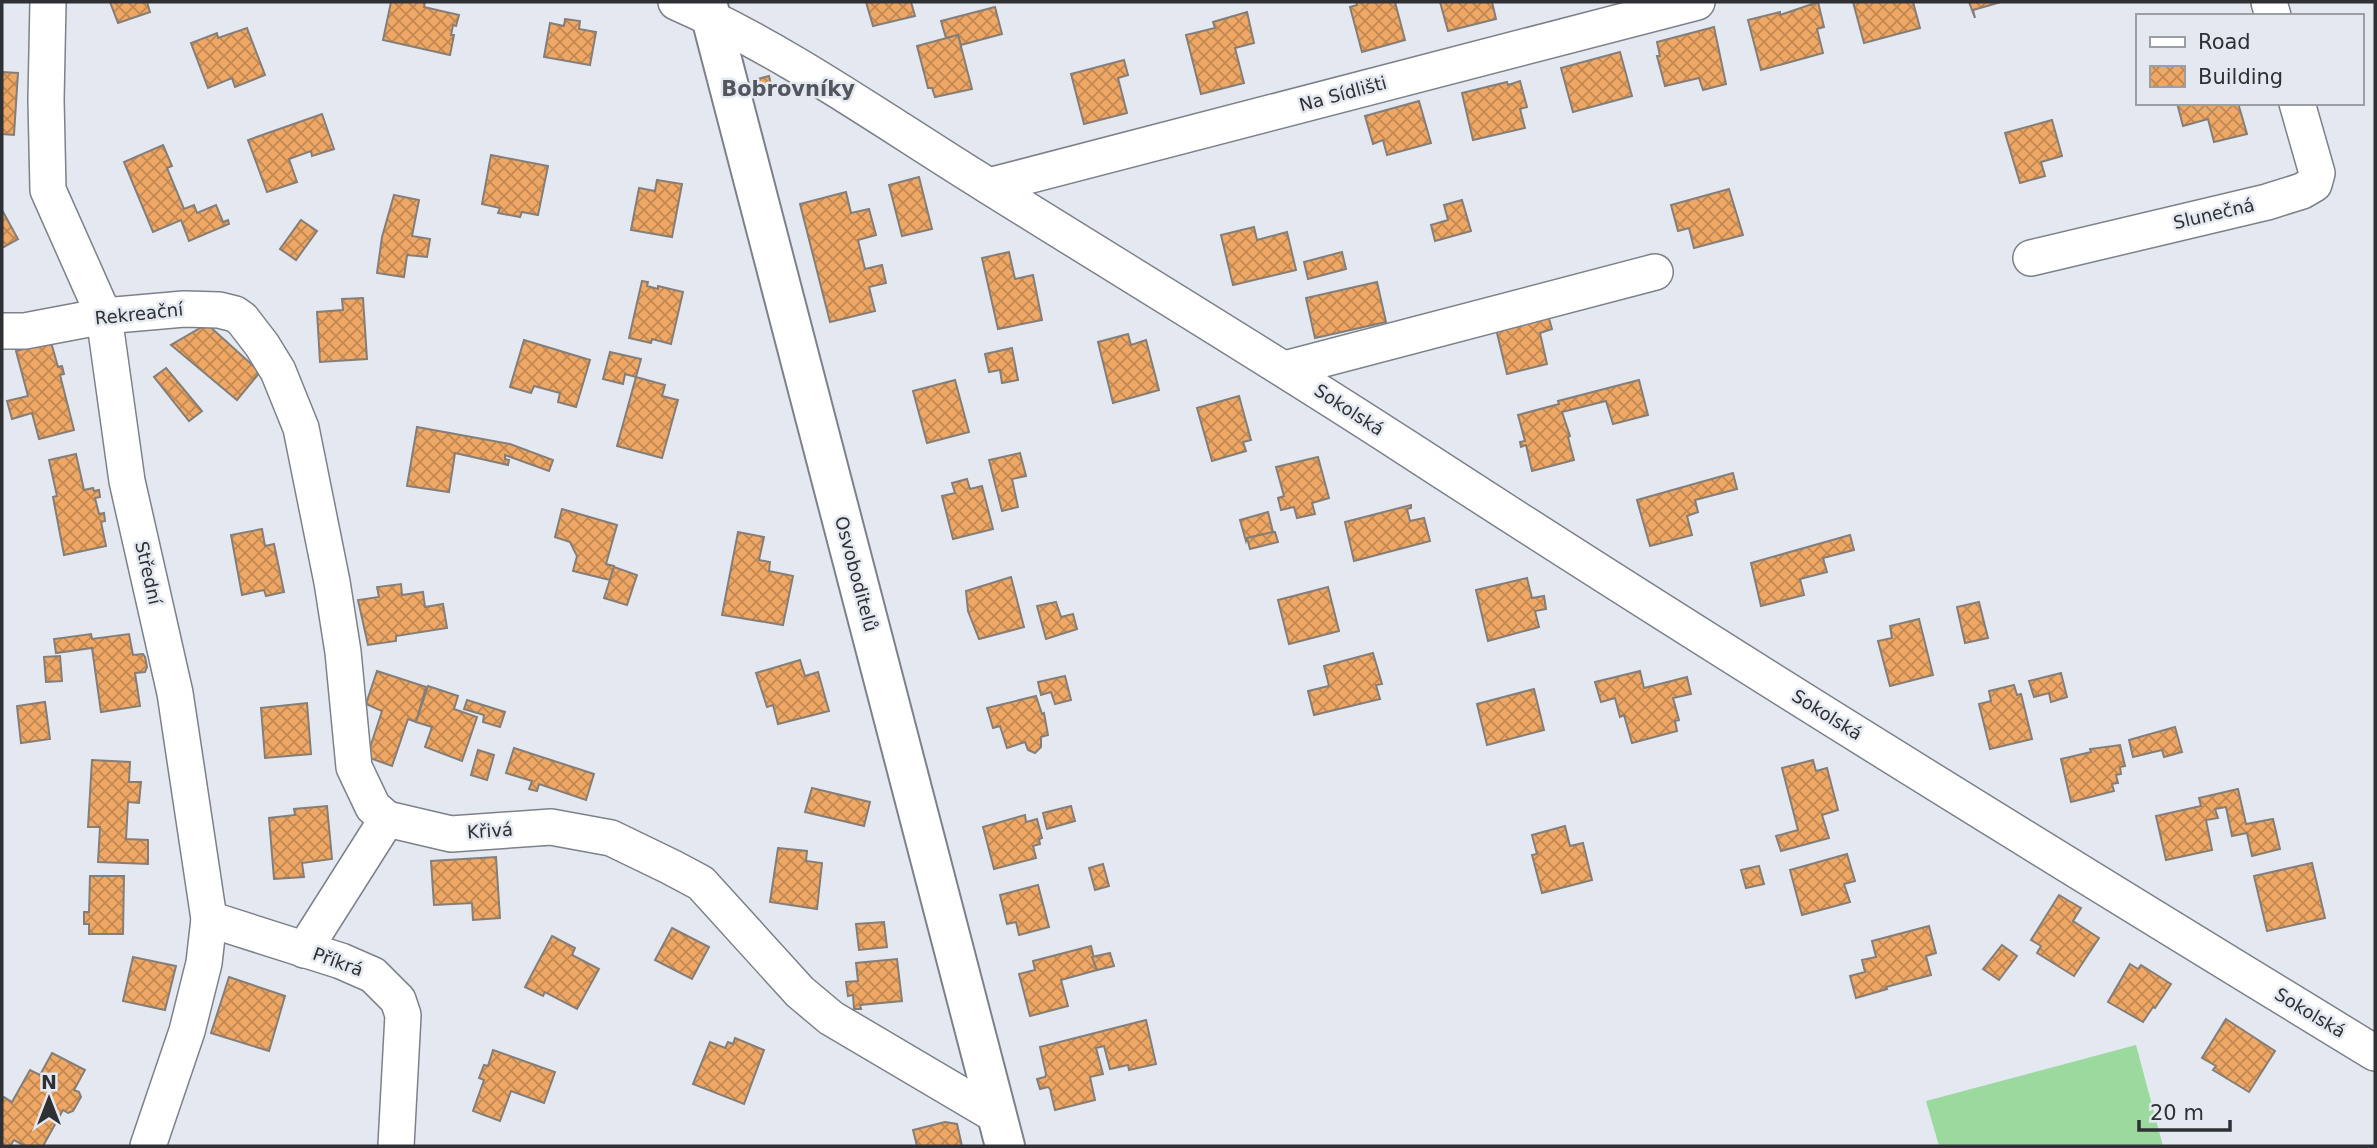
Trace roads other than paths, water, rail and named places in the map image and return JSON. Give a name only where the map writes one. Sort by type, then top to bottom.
[{"type":"street","name":"Střední","points":[[48,2],[48,190],[104,316],[127,481],[175,693],[209,919],[204,963],[187,1031],[148,1146]]},
{"type":"street","name":"Sokolská","points":[[676,2],[709,10],[1285,369],[1551,542],[2031,843],[2375,1053]]},
{"type":"street","name":"Na Sídlišti","points":[[989,186],[1697,2]]},
{"type":"street","name":"Osvoboditelů","points":[[709,10],[1001,1131]]},
{"type":"street","name":"Slunečná","points":[[2031,258],[2267,202],[2314,184],[2317,173],[2298,105]]},
{"type":"street","name":"Sokolská","points":[[1285,369],[1654,272]]},
{"type":"street","name":"Rekreační","points":[[2,331],[25,331],[104,316],[184,309],[219,310],[236,314],[242,319],[278,371],[301,428],[332,582],[354,767],[373,807],[387,819]]},
{"type":"street","name":"Křivá","points":[[387,819],[451,834],[551,827],[611,838],[671,867],[701,883],[800,992],[831,1018],[1001,1131]]},
{"type":"street","points":[[304,950],[387,819]]},
{"type":"street","name":"Příkrá","points":[[209,919],[341,961],[373,975],[398,1000],[403,1015],[396,1146]]},
{"type":"district","name":"Bobrovníky","points":[[788,89]]}]
